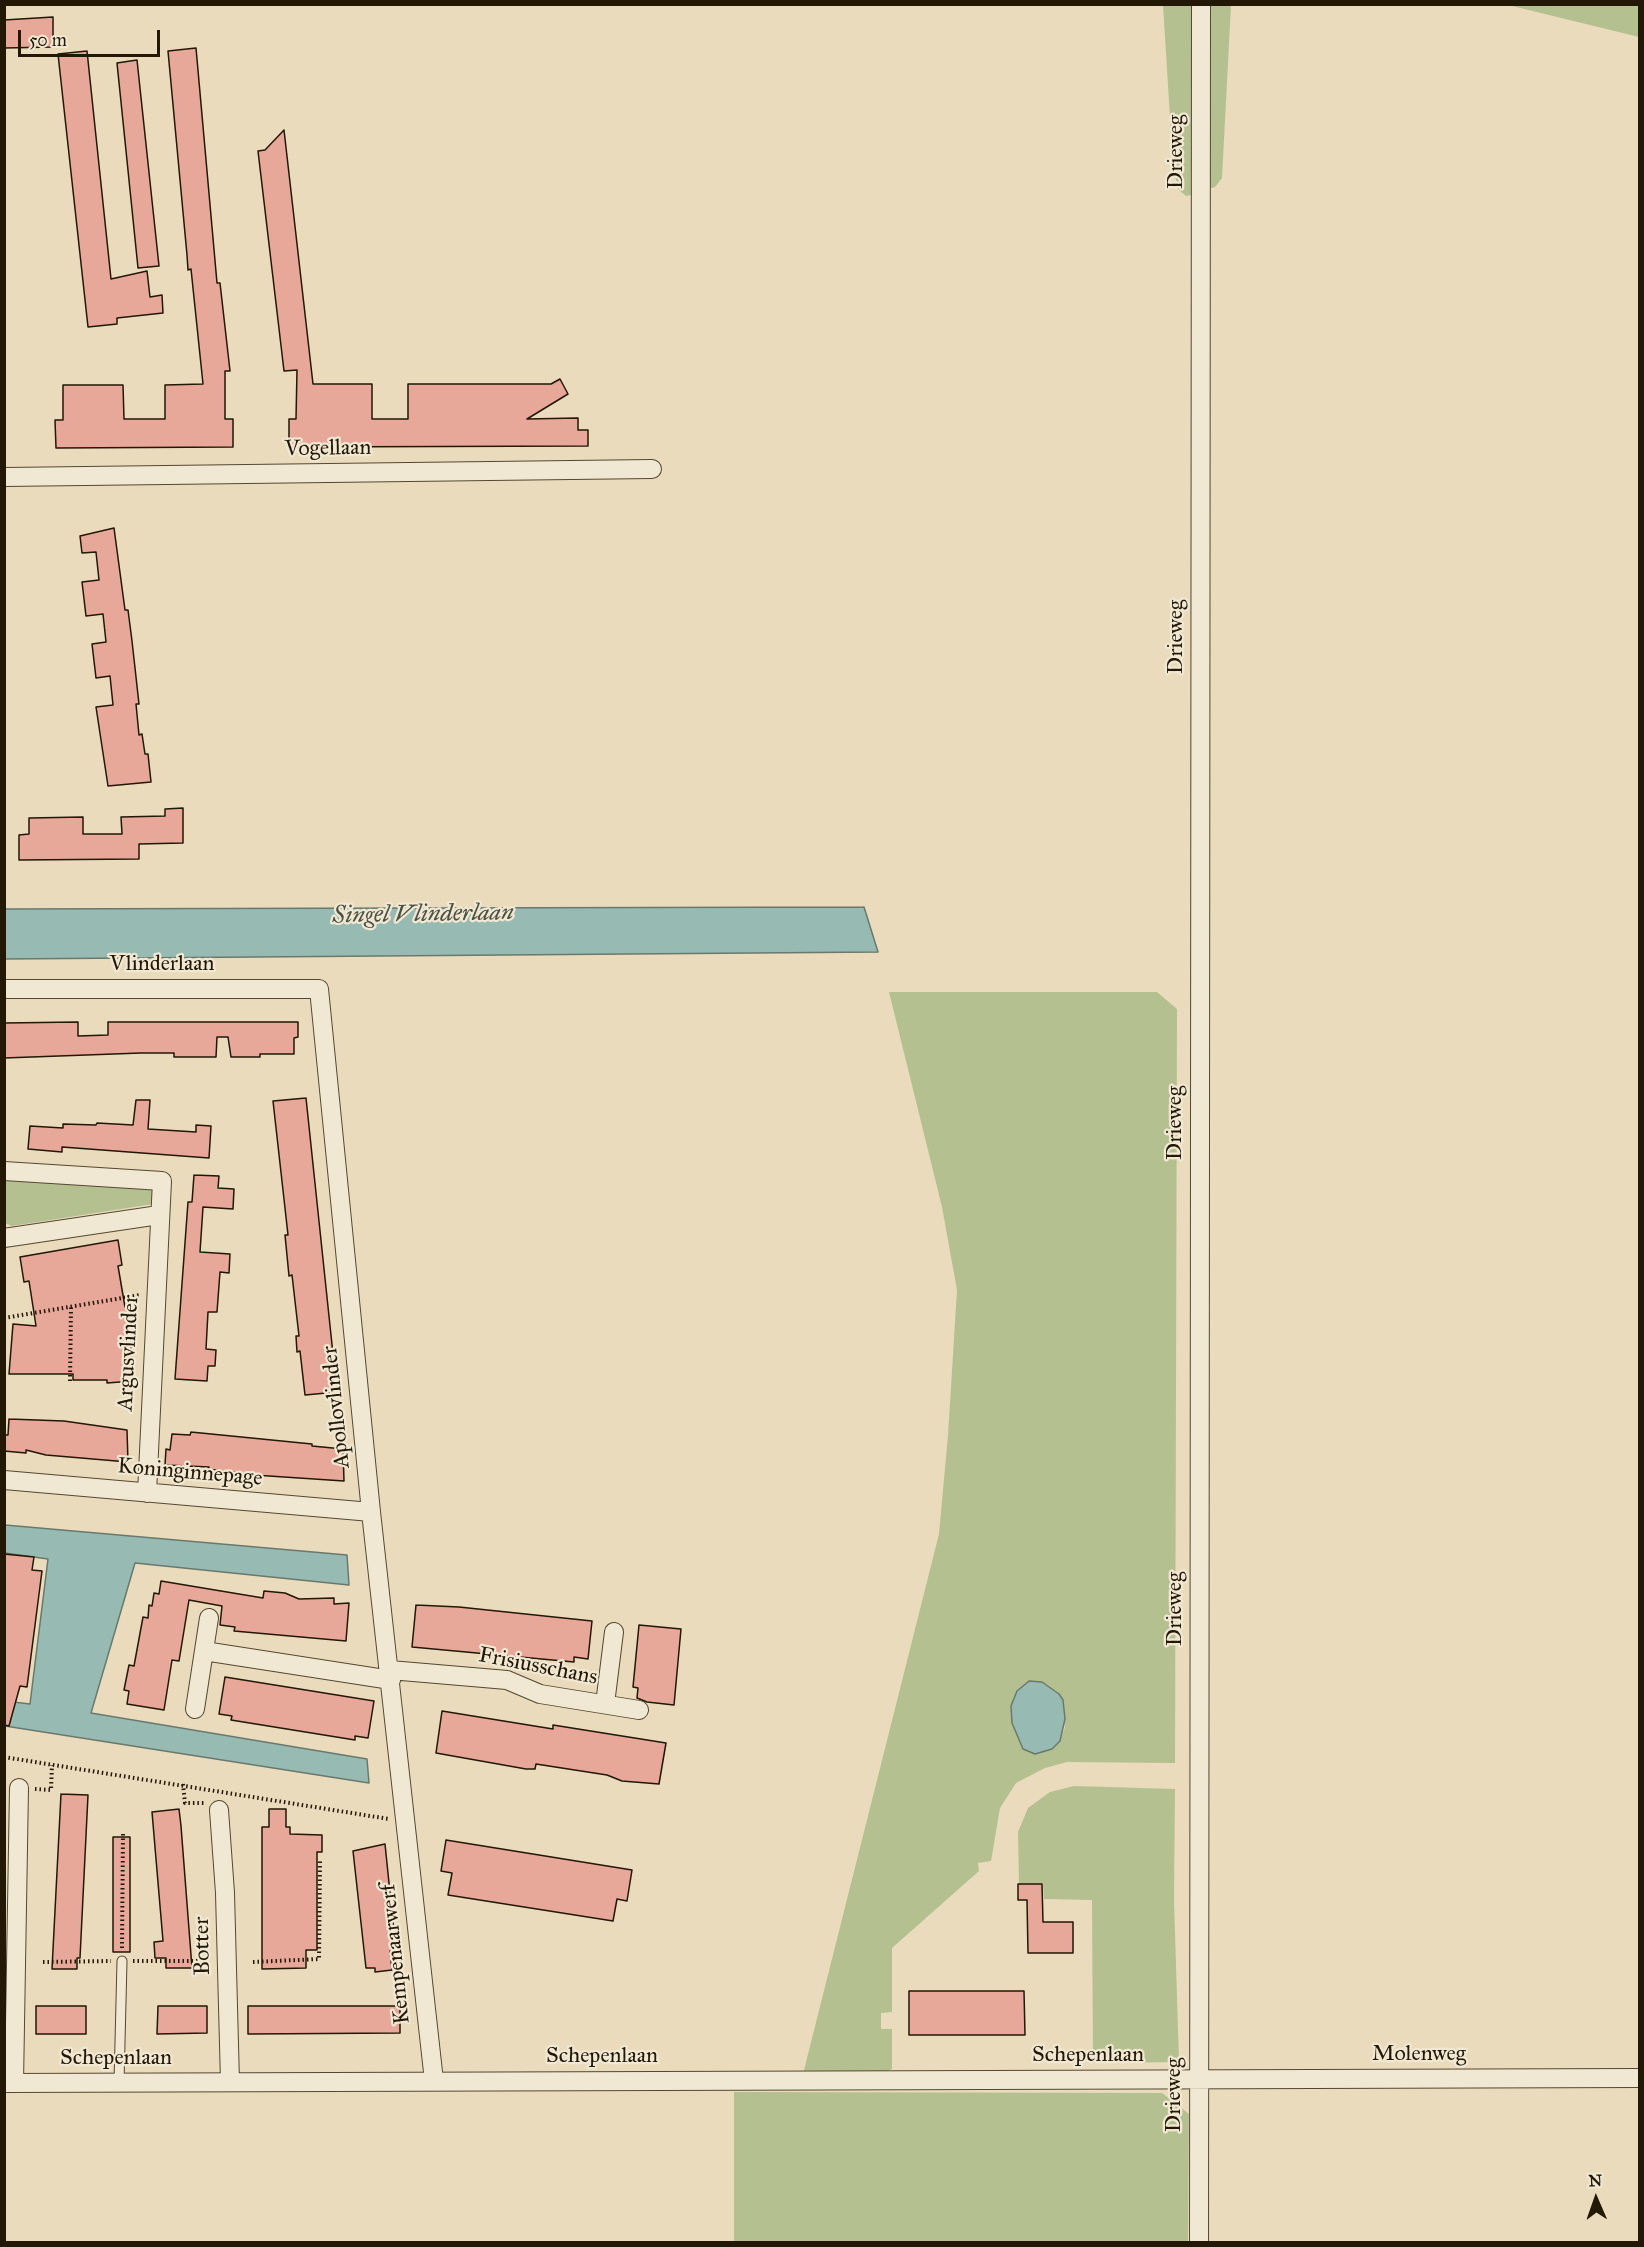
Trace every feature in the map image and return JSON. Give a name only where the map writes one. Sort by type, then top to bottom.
[{"type":"street","name":"Drieweg","points":[[1199,2242],[1200,4]]},
{"type":"street","name":"Vogellaan","points":[[4,477],[652,469]]},
{"type":"street","name":"Vlinderlaan","points":[[4,989],[319,989]]},
{"type":"street","name":"Apollovlinder","points":[[319,989],[371,1512],[405,1821]]},
{"type":"street","name":"Argusvlinder","points":[[4,1172],[162,1181],[147,1493]]},
{"type":"street","points":[[4,1238],[159,1215]]},
{"type":"street","name":"Koninginnepage","points":[[4,1480],[371,1512]]},
{"type":"street","points":[[195,1709],[209,1618]]},
{"type":"street","name":"Frisiusschans","points":[[604,1704],[614,1632]]},
{"type":"street","name":"Frisiusschans","points":[[204,1651],[390,1675],[507,1680],[540,1694],[639,1710]]},
{"type":"street","points":[[9,2083],[18,1788]]},
{"type":"street","name":"Botter","points":[[219,1810],[225,1893],[230,2082]]},
{"type":"street","name":"Kempenaarwerf","points":[[405,1821],[434,2081]]},
{"type":"street","name":"Molenweg","points":[[1199,2080],[1640,2078]]},
{"type":"street","name":"Schepenlaan","points":[[9,2083],[1199,2080]]},
{"type":"lane","points":[[119,2083],[122,1961]]},
{"type":"path","points":[[4,1318],[156,1292]]},
{"type":"path","points":[[70,1381],[71,1307]]},
{"type":"path","points":[[4,1757],[405,1821]]},
{"type":"path","points":[[183,1784],[185,1803],[202,1802],[219,1810]]},
{"type":"path","points":[[122,1961],[123,1833]]},
{"type":"path","points":[[253,1962],[319,1959],[321,1861]]},
{"type":"green space","points":[[1163,5],[1191,5],[1191,195],[1186,196],[1178,189],[1173,165]]},
{"type":"green space","points":[[1204,5],[1231,5],[1222,178],[1215,187],[1205,190]]},
{"type":"green space","points":[[1508,5],[1639,5],[1639,37]]},
{"type":"green space","points":[[889,992],[1157,992],[1177,1009],[1175,1763],[1067,1762],[1045,1768],[1016,1783],[1000,1808],[991,1861],[978,1863],[979,1871],[892,1948],[892,2012],[881,2013],[881,2029],[892,2029],[892,2069],[881,2074],[803,2074],[939,1534],[957,1290],[942,1207]],"holes":[[[1029,1681],[1042,1682],[1059,1694],[1065,1727],[1060,1741],[1052,1749],[1012,1723],[1011,1706]]]},
{"type":"green space","points":[[13,1179],[154,1190],[153,1204],[12,1226],[5,1223],[5,1181]]},
{"type":"green space","points":[[1074,1786],[1175,1789],[1174,1900],[1179,2062],[1093,2063],[1092,1900],[1044,1899],[1043,1884],[1019,1884],[1018,1832],[1028,1808],[1050,1792]]},
{"type":"green space","points":[[734,2092],[1162,2093],[1189,2114],[1188,2242],[734,2242]]},
{"type":"water","name":"Singel Vlinderlaan","points":[[864,907],[878,952],[5,959],[5,909]]},
{"type":"water","points":[[5,1525],[347,1555],[349,1585],[135,1563],[91,1713],[367,1759],[369,1783],[5,1726],[5,1701],[30,1704],[48,1559],[5,1553]]},
{"type":"water","points":[[1029,1681],[1042,1682],[1059,1694],[1063,1700],[1065,1719],[1060,1741],[1052,1749],[1035,1754],[1023,1749],[1012,1723],[1011,1706],[1017,1691]]},
{"type":"building","points":[[53,17],[53,47],[4,48],[4,20]]},
{"type":"building","points":[[196,48],[217,283],[220,283],[230,371],[225,371],[225,419],[233,419],[233,447],[56,448],[55,420],[63,420],[63,385],[123,385],[124,419],[165,419],[165,385],[203,384],[191,269],[188,270],[168,51]]},
{"type":"building","points":[[87,51],[111,279],[147,271],[150,297],[162,295],[163,313],[117,318],[117,324],[88,327],[58,54]]},
{"type":"building","points":[[137,60],[159,266],[138,268],[117,63]]},
{"type":"building","points":[[284,130],[313,384],[372,384],[372,419],[408,419],[408,384],[551,384],[560,379],[568,394],[527,419],[578,418],[578,430],[588,430],[588,446],[289,447],[289,419],[296,419],[297,370],[284,371],[258,151],[265,150]]},
{"type":"building","points":[[114,528],[125,610],[128,610],[132,641],[139,704],[136,704],[139,735],[142,734],[145,754],[148,754],[151,782],[108,786],[96,707],[113,705],[110,676],[96,678],[92,644],[106,642],[103,614],[86,616],[82,582],[99,580],[96,552],[82,553],[80,536]]},
{"type":"building","points":[[183,808],[183,843],[139,844],[139,859],[19,860],[19,835],[29,834],[29,818],[83,817],[83,834],[122,834],[121,817],[165,816],[165,809]]},
{"type":"building","points":[[78,1022],[78,1036],[108,1035],[108,1022],[298,1022],[298,1037],[294,1038],[294,1054],[260,1054],[260,1057],[231,1057],[228,1037],[217,1037],[216,1057],[174,1057],[174,1053],[141,1053],[4,1058],[4,1023]]},
{"type":"building","points":[[306,1098],[337,1392],[305,1395],[300,1351],[297,1352],[296,1336],[299,1336],[292,1275],[289,1276],[285,1235],[288,1235],[273,1101]]},
{"type":"building","points":[[136,1100],[150,1100],[148,1129],[196,1132],[196,1125],[211,1126],[209,1158],[62,1147],[62,1152],[28,1149],[30,1126],[63,1128],[63,1124],[96,1125],[97,1123],[133,1125]]},
{"type":"building","points":[[194,1175],[219,1176],[218,1188],[234,1189],[233,1209],[203,1207],[200,1252],[230,1254],[229,1273],[220,1272],[217,1312],[208,1312],[206,1349],[216,1350],[215,1366],[208,1366],[207,1381],[175,1379],[188,1202],[192,1202]]},
{"type":"building","points":[[118,1240],[122,1265],[118,1266],[125,1307],[128,1306],[133,1381],[107,1383],[107,1380],[73,1380],[73,1374],[9,1374],[13,1324],[36,1326],[29,1281],[24,1282],[20,1257]]},
{"type":"building","points":[[9,1419],[64,1421],[127,1430],[128,1462],[46,1455],[26,1450],[26,1453],[4,1451],[4,1435],[8,1435]]},
{"type":"building","points":[[191,1432],[343,1449],[344,1481],[254,1475],[208,1469],[209,1467],[165,1465],[166,1449],[170,1450],[172,1434],[190,1435]]},
{"type":"building","points":[[4,1554],[34,1557],[32,1570],[42,1571],[27,1687],[20,1686],[9,1726],[4,1725]]},
{"type":"building","points":[[161,1581],[263,1598],[264,1591],[285,1593],[299,1599],[334,1598],[334,1604],[349,1603],[346,1641],[234,1631],[235,1627],[220,1625],[222,1606],[189,1600],[179,1661],[172,1660],[164,1710],[127,1704],[129,1691],[124,1690],[129,1665],[134,1666],[143,1617],[148,1618],[149,1605],[152,1606],[154,1593],[159,1594]]},
{"type":"building","points":[[416,1605],[459,1607],[592,1621],[588,1659],[574,1657],[574,1662],[412,1647]]},
{"type":"building","points":[[639,1625],[681,1629],[674,1705],[647,1702],[637,1698],[638,1688],[633,1687]]},
{"type":"building","points":[[225,1677],[374,1701],[368,1738],[355,1736],[355,1740],[231,1720],[232,1716],[219,1714]]},
{"type":"building","points":[[442,1711],[553,1729],[553,1725],[666,1743],[659,1784],[622,1781],[607,1775],[536,1764],[535,1769],[526,1769],[436,1753]]},
{"type":"building","points":[[61,1794],[88,1795],[80,1958],[77,1958],[77,1969],[52,1969]]},
{"type":"building","points":[[179,1809],[192,1968],[166,1968],[166,1958],[155,1958],[154,1942],[163,1941],[152,1812]]},
{"type":"building","points":[[269,1809],[286,1809],[286,1827],[290,1827],[290,1834],[322,1835],[322,1852],[317,1852],[317,1950],[306,1950],[306,1968],[262,1969],[262,1827],[269,1827]]},
{"type":"building","points":[[113,1837],[130,1837],[130,1952],[113,1952]]},
{"type":"building","points":[[446,1840],[632,1870],[627,1901],[617,1899],[613,1921],[448,1895],[452,1873],[441,1871]]},
{"type":"building","points":[[385,1844],[396,1951],[390,1951],[392,1970],[375,1972],[375,1968],[366,1968],[353,1851]]},
{"type":"building","points":[[1018,1884],[1042,1884],[1043,1922],[1073,1922],[1073,1953],[1028,1953],[1027,1900],[1018,1900]]},
{"type":"building","points":[[909,1991],[1024,1991],[1025,2035],[909,2035]]},
{"type":"building","points":[[36,2006],[86,2006],[86,2034],[36,2034]]},
{"type":"building","points":[[158,2006],[207,2006],[207,2033],[157,2034]]},
{"type":"building","points":[[248,2006],[400,2006],[400,2033],[248,2034]]}]
